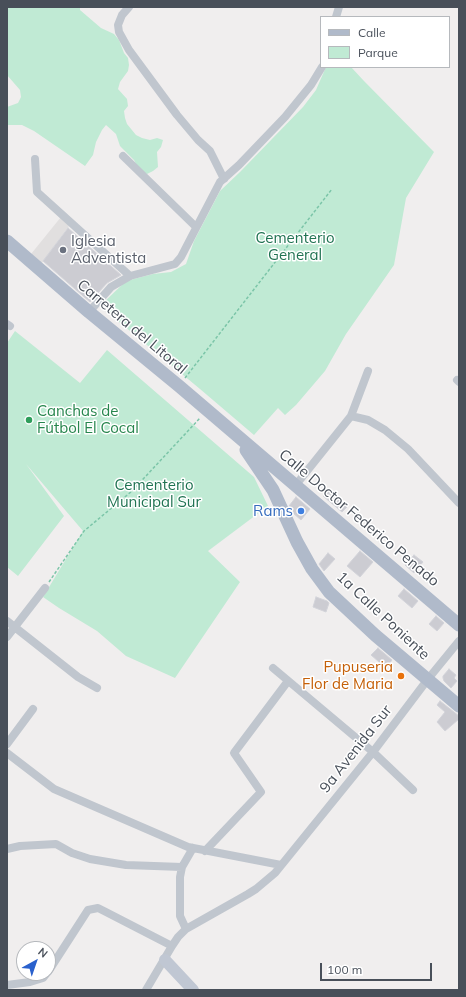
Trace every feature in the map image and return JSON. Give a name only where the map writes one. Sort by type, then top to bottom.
[{"type":"main road","name":"Carretera del Litoral","points":[[7,241],[237,437]]},
{"type":"main road","name":"Calle Doctor Federico Penado","points":[[237,437],[459,625]]},
{"type":"main road","name":"1a Calle Poniente","points":[[237,437],[273,490],[297,542],[312,569],[325,587],[345,608],[375,635],[459,706]]},
{"type":"main road","points":[[273,490],[279,482],[293,484]]},
{"type":"street","points":[[129,7],[122,15],[118,25],[119,32],[129,50],[177,115],[198,140],[210,151],[224,179]]},
{"type":"street","points":[[89,312],[111,287],[130,276],[175,264],[181,257],[220,182],[239,165],[285,117],[311,85],[321,68]]},
{"type":"street","points":[[123,156],[196,227]]},
{"type":"street","points":[[35,159],[37,192],[130,276]]},
{"type":"street","points":[[293,484],[352,416],[368,371]]},
{"type":"street","points":[[352,416],[368,420],[386,430],[408,449],[459,503]]},
{"type":"street","points":[[7,638],[45,588]]},
{"type":"street","points":[[7,622],[78,676],[97,688]]},
{"type":"street","name":"9a Avenida Sur","points":[[186,929],[248,894],[275,873],[373,752],[459,642]]},
{"type":"street","points":[[273,668],[373,752],[413,790]]},
{"type":"street","points":[[205,851],[261,792],[234,753],[288,681]]},
{"type":"street","points":[[7,744],[32,709]]},
{"type":"street","points":[[7,753],[54,789],[181,844],[205,851],[281,865]]},
{"type":"street","points":[[7,849],[20,846],[56,844],[72,853],[90,859],[126,865],[182,867]]},
{"type":"street","points":[[146,990],[172,946],[186,929],[180,916],[180,877],[182,867],[193,848]]},
{"type":"street","points":[[56,960],[88,910],[98,908],[172,946]]},
{"type":"street","points":[[164,960],[193,990]]},
{"type":"street","points":[[7,985],[33,981]]},
{"type":"path","points":[[179,386],[332,189]]},
{"type":"path","points":[[45,588],[84,531],[132,491],[207,410]]},
{"type":"shaded area","points":[[61,217],[69,226],[42,263],[31,254]]},
{"type":"green space","points":[[7,7],[80,7],[80,10],[101,28],[114,34],[119,40],[124,53],[128,58],[129,65],[128,71],[120,82],[118,89],[127,99],[128,106],[124,111],[125,118],[127,124],[136,135],[150,140],[157,138],[163,140],[161,147],[157,152],[158,167],[147,174],[141,171],[134,160],[120,146],[116,134],[106,125],[96,142],[93,155],[85,166],[34,131],[22,125],[7,125],[7,107],[18,103],[21,97],[20,90],[7,75]]},
{"type":"green space","name":"Cementerio General","points":[[326,68],[352,68],[434,152],[406,198],[394,265],[346,334],[325,371],[296,405],[285,415],[278,408],[254,435],[100,306],[126,281],[153,274],[171,272],[186,264],[194,241],[220,191],[303,107],[316,90]]},
{"type":"green space","name":"Cementerio Municipal Sur","points":[[15,331],[80,383],[107,350],[254,477],[268,506],[208,551],[240,582],[175,678],[126,656],[97,631],[43,597],[83,531],[26,464],[64,516],[18,576],[7,567],[7,343]]},
{"type":"building","points":[[68,228],[121,275],[107,283],[90,302],[43,261]]},
{"type":"building","points":[[328,490],[348,506],[342,512],[323,496]]},
{"type":"building","name":"Rams","points":[[296,497],[310,509],[301,520],[293,513],[289,506]]},
{"type":"building","points":[[360,551],[373,562],[360,577],[347,566]]},
{"type":"building","points":[[328,553],[335,559],[324,571],[319,564]]},
{"type":"building","points":[[414,555],[423,562],[414,573],[405,565]]},
{"type":"building","points":[[404,589],[418,601],[412,608],[398,596]]},
{"type":"building","points":[[316,597],[329,603],[326,612],[313,607]]},
{"type":"building","points":[[436,616],[444,623],[437,631],[429,624]]},
{"type":"building","points":[[378,648],[392,660],[386,668],[371,655]]},
{"type":"building","points":[[449,669],[456,675],[454,678],[457,681],[451,688],[443,678]]},
{"type":"building","points":[[440,701],[459,716],[459,719],[445,731],[437,722],[445,712],[437,705]]},
{"type":"place","name":"Iglesia Adventista","points":[[63,250]]},
{"type":"place","name":"Canchas de Fútbol El Cocal","points":[[29,420]]},
{"type":"place","name":"Rams","points":[[301,511]]},
{"type":"place","name":"Pupuseria Flor de Maria","points":[[401,676]]}]
